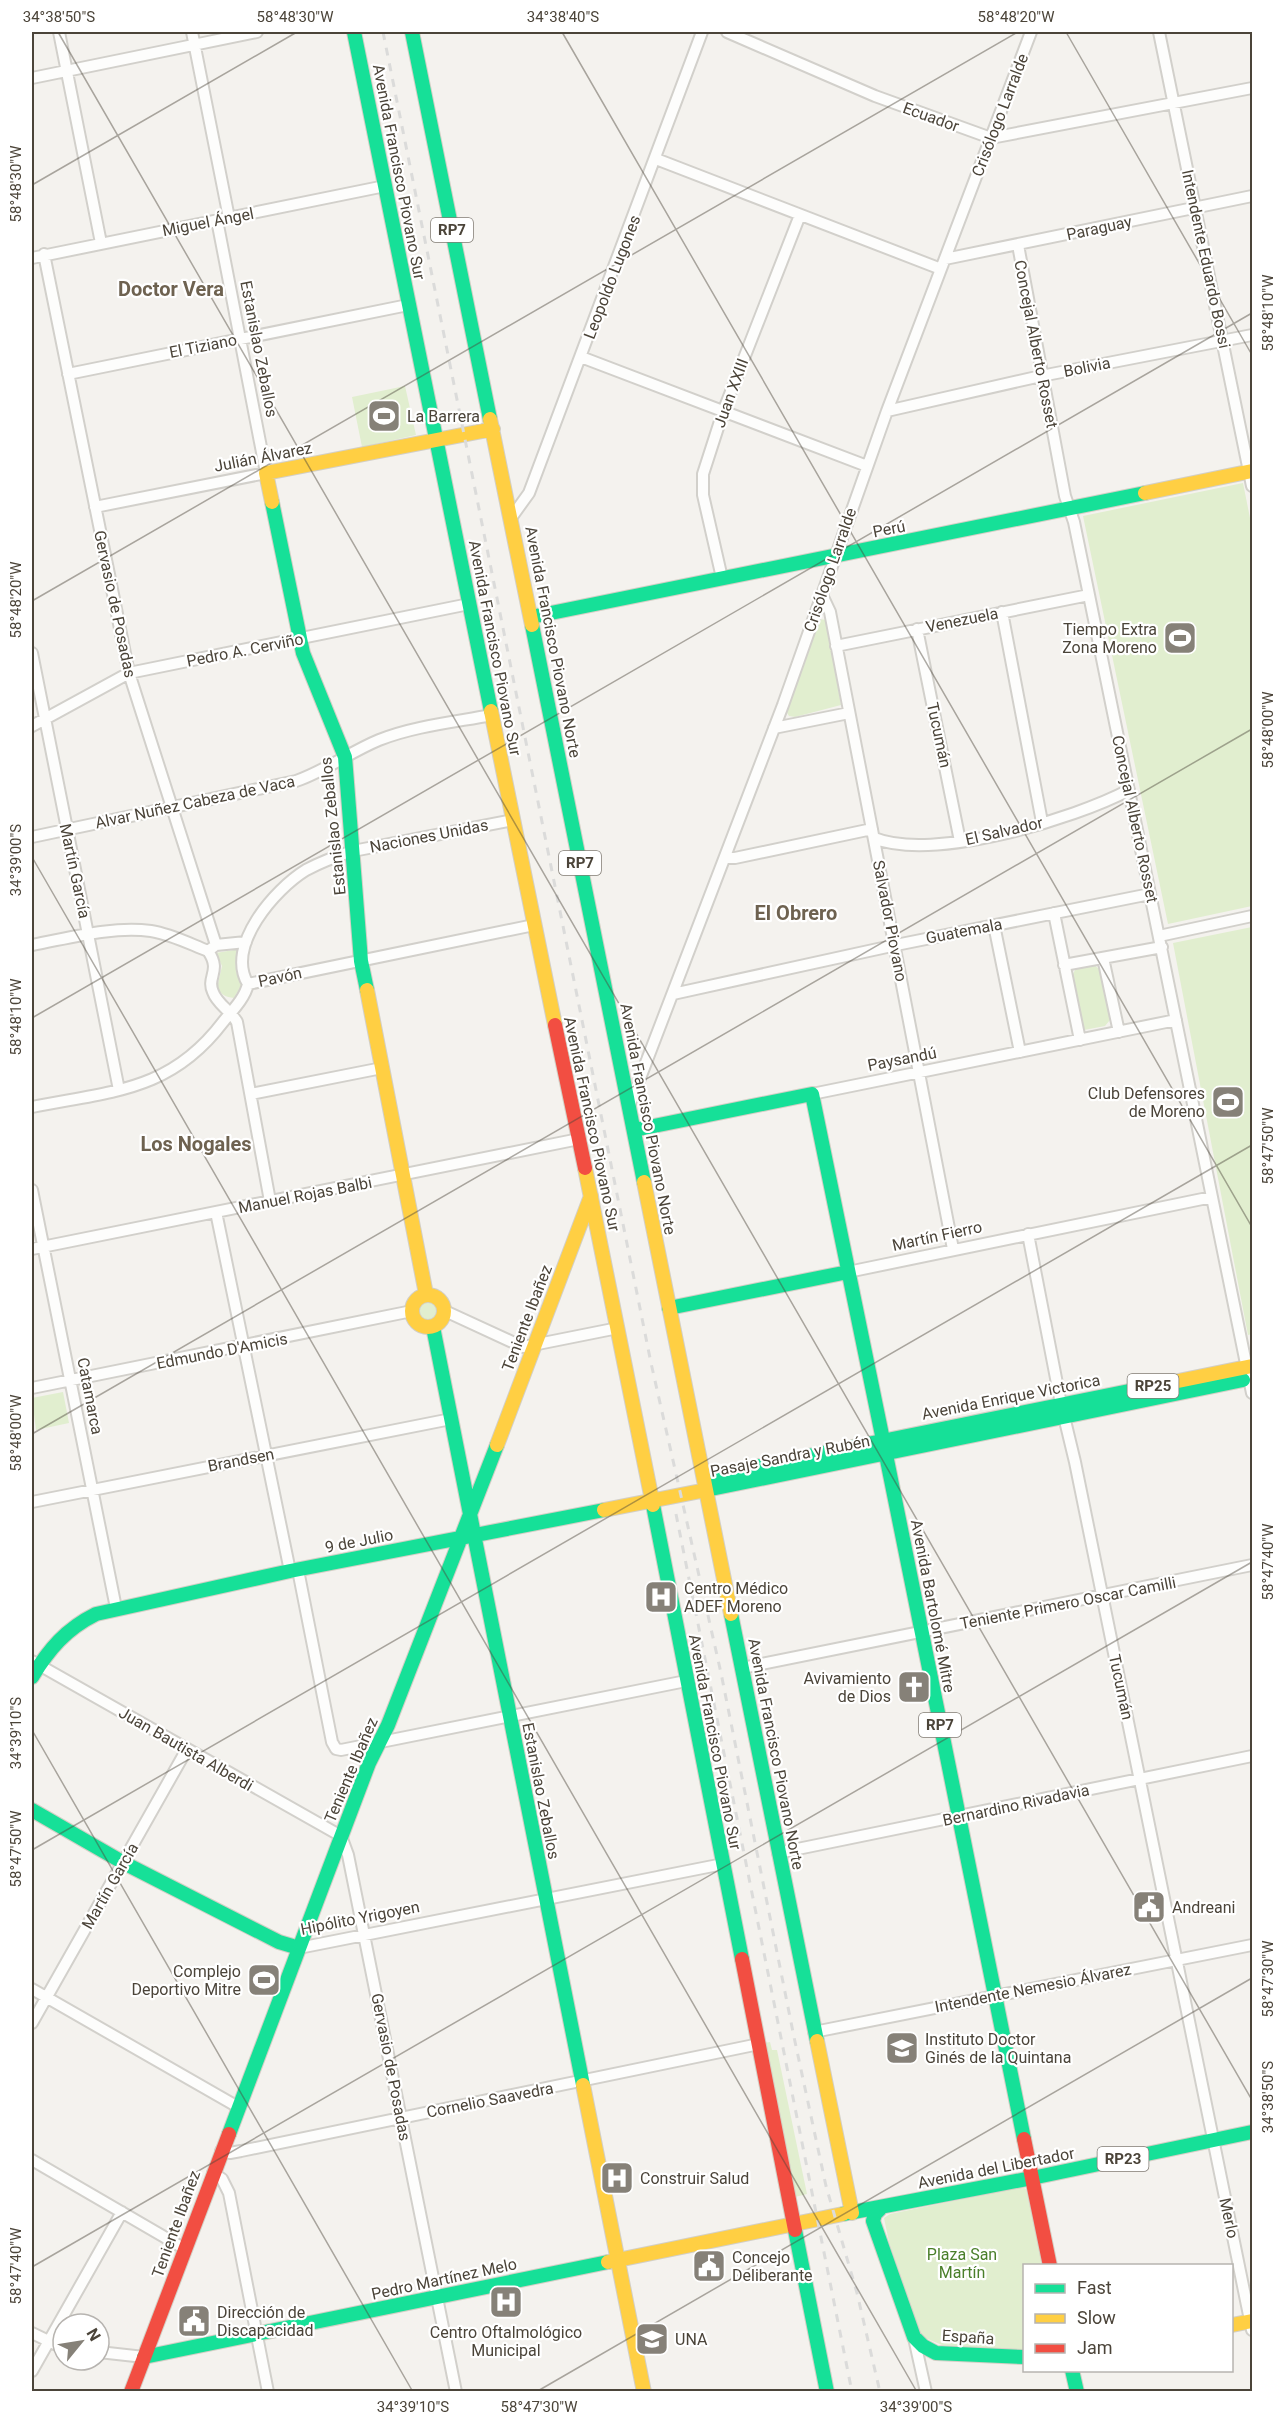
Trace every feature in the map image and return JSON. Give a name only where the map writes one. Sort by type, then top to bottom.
[{"type":"street","points":[[59,32],[101,243]]},
{"type":"street","points":[[192,32],[230,218]]},
{"type":"street","points":[[32,78],[257,32]]},
{"type":"street","name":"Avenida Francisco Piovano Sur","points":[[354,32],[534,925],[618,1328],[686,1682],[828,2391]]},
{"type":"street","name":"Avenida Francisco Piovano Norte","points":[[412,32],[852,2213]]},
{"type":"street","name":"Leopoldo Lugones","points":[[511,518],[529,493],[702,32]]},
{"type":"street","name":"Ecuador","points":[[727,32],[875,96],[991,138]]},
{"type":"street","name":"Crisólogo Larralde","points":[[629,1108],[774,728],[887,411],[1031,32]]},
{"type":"street","name":"Intendente Eduardo Bossi","points":[[1159,32],[1251,472],[1252,486]]},
{"type":"street","points":[[991,138],[1252,88]]},
{"type":"street","points":[[656,159],[800,215],[943,264]]},
{"type":"street","name":"Miguel Ángel","points":[[32,258],[385,186]]},
{"type":"street","name":"Paraguay","points":[[943,264],[1018,245],[1252,196]]},
{"type":"street","name":"Juan XXIII","points":[[722,578],[702,484],[703,474],[723,412],[800,215]]},
{"type":"street","name":"Estanislao Zeballos","points":[[217,220],[300,639],[345,757],[361,961],[426,1294]]},
{"type":"street","name":"Concejal Alberto Rosset","points":[[1018,245],[1041,376],[1089,595],[1250,1372],[1252,1393]]},
{"type":"street","name":"Gervasio de Posadas","points":[[45,254],[129,673],[212,948],[215,967],[211,984],[212,992],[237,1022],[270,1201]]},
{"type":"street","name":"El Tiziano","points":[[68,374],[408,305]]},
{"type":"street","name":"Bolivia","points":[[887,411],[1041,376],[1252,335]]},
{"type":"street","points":[[581,357],[867,466]]},
{"type":"street","name":"Julián Álvarez","points":[[95,507],[492,429]]},
{"type":"street","name":"Perú","points":[[531,616],[836,557],[1251,472]]},
{"type":"street","name":"Salvador Piovano","points":[[822,595],[830,612],[953,1250]]},
{"type":"street","name":"Venezuela","points":[[836,646],[1089,595]]},
{"type":"street","name":"Pedro A. Cerviño","points":[[32,726],[129,673],[470,604]]},
{"type":"street","points":[[1002,612],[1042,822]]},
{"type":"street","name":"Tucumán","points":[[917,629],[960,841]]},
{"type":"street","name":"Martín García","points":[[32,653],[118,1090]]},
{"type":"street","points":[[774,728],[849,713]]},
{"type":"street","name":"Alvar Nuñez Cabeza de Vaca","points":[[32,837],[296,781],[395,734],[492,715]]},
{"type":"street","name":"El Salvador","points":[[724,858],[735,858],[873,833],[889,843],[960,841],[1042,822],[1099,804],[1129,789]]},
{"type":"street","name":"Naciones Unidas","points":[[246,942],[258,918],[289,883],[306,870],[353,851],[513,820]]},
{"type":"street","name":"Guatemala","points":[[672,994],[896,945],[1150,894]]},
{"type":"street","points":[[1054,914],[1080,1040]]},
{"type":"street","points":[[1064,965],[1103,958],[1252,916]]},
{"type":"street","name":"Pavón","points":[[32,1107],[118,1090],[153,1080],[172,1071],[196,1053],[244,995],[248,984],[534,925]]},
{"type":"street","points":[[994,925],[1020,1052]]},
{"type":"street","points":[[32,945],[88,934],[151,931],[212,948],[246,942],[242,971],[248,984]]},
{"type":"street","points":[[1103,958],[1119,1032]]},
{"type":"street","name":"Paysandú","points":[[633,1130],[1176,1020]]},
{"type":"street","points":[[251,1094],[382,1068]]},
{"type":"street","name":"Avenida Bartolomé Mitre","points":[[812,1094],[1050,2264]]},
{"type":"street","name":"Manuel Rojas Balbi","points":[[32,1250],[579,1139]]},
{"type":"street","name":"Catamarca","points":[[32,1190],[116,1608]]},
{"type":"street","name":"Teniente Ibañez","points":[[471,1515],[591,1196]]},
{"type":"street","name":"Martín Fierro","points":[[669,1308],[1212,1197]]},
{"type":"street","points":[[216,1212],[266,1456],[332,1742],[336,1749],[379,1743],[686,1682]]},
{"type":"street","name":"Tucumán","points":[[1028,1234],[1214,2140]]},
{"type":"street","points":[[445,1311],[440,1323],[433,1327],[420,1324],[412,1311],[418,1297],[426,1294],[437,1296],[445,1311],[516,1346],[534,1347],[618,1328]]},
{"type":"street","name":"Edmundo D'Amicis","points":[[32,1388],[412,1311]]},
{"type":"street","name":"Estanislao Zeballos","points":[[433,1327],[471,1515],[469,1536],[510,1717],[644,2391]]},
{"type":"street","name":"Avenida Enrique Victorica","points":[[883,1440],[1063,1410],[1250,1372]]},
{"type":"street","name":"Avenida Enrique Victorica","points":[[886,1455],[1063,1410]]},
{"type":"street","name":"Brandsen","points":[[32,1502],[451,1419]]},
{"type":"street","name":"Pasaje Sandra y Rubén","points":[[706,1490],[720,1474],[883,1440]]},
{"type":"street","name":"Pasaje Sandra y Rubén","points":[[706,1490],[886,1455]]},
{"type":"street","name":"9 de Julio","points":[[35,1663],[69,1628],[96,1614],[116,1608],[294,1570],[706,1490]]},
{"type":"street","name":"Teniente Ibañez","points":[[131,2391],[369,1763],[469,1536]]},
{"type":"street","name":"Teniente Primero Oscar Camilli","points":[[742,1668],[1252,1565]]},
{"type":"street","points":[[32,1677],[35,1663]]},
{"type":"street","name":"Juan Bautista Alberdi","points":[[35,1663],[341,1836]]},
{"type":"street","name":"Martín García","points":[[32,2023],[187,1749]]},
{"type":"street","name":"Bernardino Rivadavia","points":[[778,1853],[959,1818],[1252,1756]]},
{"type":"street","name":"Hipólito Yrigoyen","points":[[32,1810],[123,1863],[279,1942],[299,1948],[723,1864]]},
{"type":"street","name":"Gervasio de Posadas","points":[[341,1836],[348,1855],[456,2391]]},
{"type":"street","name":"Intendente Nemesio Álvarez","points":[[814,2032],[1252,1945]]},
{"type":"street","points":[[32,1989],[238,2107]]},
{"type":"street","name":"Cornelio Saavedra","points":[[221,2151],[230,2153],[241,2151],[759,2044]]},
{"type":"street","name":"Avenida del Libertador","points":[[795,2224],[880,2209],[1252,2132]]},
{"type":"street","name":"Merlo","points":[[1214,2140],[1252,2324]]},
{"type":"street","points":[[32,2160],[185,2248]]},
{"type":"street","points":[[213,2173],[222,2179],[229,2193],[268,2391]]},
{"type":"street","points":[[880,2209],[873,2221],[914,2337],[926,2391]]},
{"type":"street","points":[[32,2371],[122,2212]]},
{"type":"street","points":[[852,2213],[876,2232]]},
{"type":"street","name":"Pedro Martínez Melo","points":[[111,2353],[144,2357],[795,2224]]},
{"type":"street","points":[[1233,2325],[1252,2324]]},
{"type":"street","points":[[32,2333],[51,2343]]},
{"type":"street","name":"España","points":[[914,2337],[923,2346],[936,2353],[1023,2357]]},
{"type":"street","points":[[1072,2372],[1077,2391]]},
{"type":"green space","name":"La Barrera","points":[[405,386],[416,435],[362,447],[352,397]]},
{"type":"green space","name":"Tiempo Extra Zona Moreno","points":[[1243,483],[1252,528],[1252,906],[1168,924],[1083,516]]},
{"type":"green space","points":[[819,619],[827,620],[841,705],[795,717],[789,716],[786,711]]},
{"type":"green space","name":"Club Defensores de Moreno","points":[[1252,927],[1252,1334],[1248,1335],[1173,943]]},
{"type":"green space","points":[[239,949],[236,971],[242,984],[234,998],[224,995],[217,988],[222,966],[216,953]]},
{"type":"green space","points":[[1093,964],[1099,969],[1110,1020],[1105,1026],[1084,1030],[1071,978],[1076,968]]},
{"type":"green space","points":[[425,1300],[433,1300],[439,1306],[439,1314],[433,1320],[425,1320],[419,1314],[419,1306]]},
{"type":"green space","points":[[63,1392],[69,1423],[36,1430],[32,1398]]},
{"type":"green space","points":[[770,2042],[772,2050],[777,2050],[807,2194],[795,2197],[764,2043]]},
{"type":"green space","name":"Plaza San Martín","points":[[1022,2187],[1026,2189],[1043,2264],[1023,2264],[1023,2351],[942,2345],[923,2337],[889,2242],[884,2218],[890,2214]]},
{"type":"railway","points":[[383,32],[651,1363],[721,1673],[826,2186],[857,2293],[880,2392]]},
{"type":"railway","points":[[676,1514],[852,2392]]},
{"type":"traffic: fast","points":[[354,32],[491,711]]},
{"type":"traffic: fast","points":[[412,32],[490,419]]},
{"type":"traffic: fast","points":[[531,617],[1145,493]]},
{"type":"traffic: fast","points":[[272,502],[303,653],[345,757],[361,961],[367,990]]},
{"type":"traffic: fast","points":[[532,625],[644,1182]]},
{"type":"traffic: fast","points":[[634,1130],[812,1094],[883,1440]]},
{"type":"traffic: fast","points":[[669,1308],[848,1272]]},
{"type":"traffic: fast","points":[[433,1327],[583,2085]]},
{"type":"traffic: fast","points":[[706,1490],[1243,1380]]},
{"type":"traffic: fast","points":[[706,1490],[720,1474],[1134,1390]]},
{"type":"traffic: fast","points":[[883,1440],[1024,2139]]},
{"type":"traffic: fast","points":[[229,2134],[369,1763],[388,1725],[497,1445]]},
{"type":"traffic: fast","points":[[653,1505],[742,1959]]},
{"type":"traffic: fast","points":[[32,1677],[45,1657],[67,1633],[96,1614],[290,1571],[604,1510]]},
{"type":"traffic: fast","points":[[731,1614],[817,2041]]},
{"type":"traffic: fast","points":[[32,1810],[124,1863],[279,1942],[299,1948]]},
{"type":"traffic: fast","points":[[1032,2178],[1252,2132]]},
{"type":"traffic: fast","points":[[843,2214],[1032,2178]]},
{"type":"traffic: fast","points":[[880,2209],[873,2221],[914,2337],[923,2346],[936,2353],[1023,2357]]},
{"type":"traffic: fast","points":[[795,2230],[827,2392]]},
{"type":"traffic: fast","points":[[144,2357],[608,2262]]},
{"type":"traffic: fast","points":[[1072,2372],[1077,2392]]},
{"type":"traffic: slow","points":[[490,419],[532,625]]},
{"type":"traffic: slow","points":[[272,502],[266,473],[493,429]]},
{"type":"traffic: slow","points":[[1145,493],[1252,471]]},
{"type":"traffic: slow","points":[[491,711],[555,1025]]},
{"type":"traffic: slow","points":[[367,990],[426,1294]]},
{"type":"traffic: slow","points":[[585,1168],[653,1505]]},
{"type":"traffic: slow","points":[[644,1182],[706,1490]]},
{"type":"traffic: slow","points":[[497,1445],[591,1196]]},
{"type":"traffic: slow","points":[[428,1295],[439,1300],[444,1311],[439,1322],[428,1327],[417,1322],[412,1311],[417,1300],[428,1295]]},
{"type":"traffic: slow","points":[[1134,1390],[1252,1366]]},
{"type":"traffic: slow","points":[[604,1510],[706,1490],[731,1614]]},
{"type":"traffic: slow","points":[[817,2041],[852,2213]]},
{"type":"traffic: slow","points":[[583,2085],[644,2392]]},
{"type":"traffic: slow","points":[[608,2262],[843,2214]]},
{"type":"traffic: slow","points":[[1233,2325],[1252,2321]]},
{"type":"traffic: jam","points":[[555,1025],[585,1168]]},
{"type":"traffic: jam","points":[[742,1959],[795,2230]]},
{"type":"traffic: jam","points":[[131,2392],[229,2134]]},
{"type":"traffic: jam","points":[[1024,2139],[1050,2264]]},
{"type":"place","name":"La Barrera","points":[[384,416]]},
{"type":"place","name":"Tiempo Extra Zona Moreno","points":[[1180,638]]},
{"type":"place","name":"Club Defensores de Moreno","points":[[1228,1102]]},
{"type":"place","name":"Centro Médico ADEF Moreno","points":[[661,1597]]},
{"type":"place","name":"Avivamiento de Dios","points":[[914,1687]]},
{"type":"place","name":"Andreani","points":[[1149,1907]]},
{"type":"place","name":"Complejo Deportivo Mitre","points":[[264,1980]]},
{"type":"place","name":"Instituto Doctor Ginés de la Quintana","points":[[902,2048]]},
{"type":"place","name":"Construir Salud","points":[[617,2178]]},
{"type":"place","name":"Concejo Deliberante","points":[[709,2266]]},
{"type":"place","name":"Centro Oftalmológico Municipal","points":[[506,2302]]},
{"type":"place","name":"Dirección de Discapacidad","points":[[194,2321]]},
{"type":"place","name":"UNA","points":[[652,2339]]},
{"type":"district","name":"Doctor Vera","points":[[171,289]]},
{"type":"district","name":"El Obrero","points":[[796,913]]},
{"type":"district","name":"Los Nogales","points":[[196,1144]]}]
